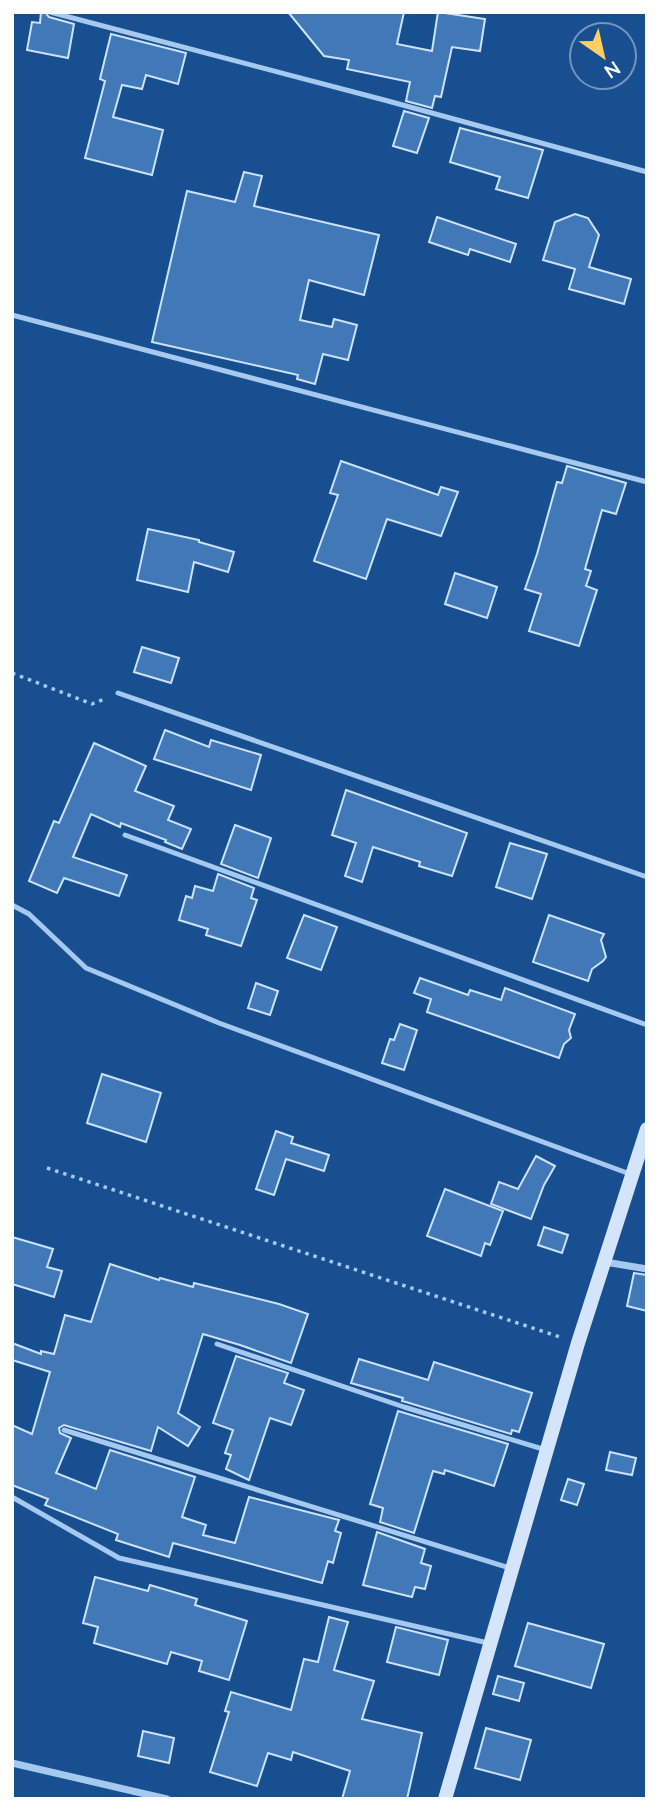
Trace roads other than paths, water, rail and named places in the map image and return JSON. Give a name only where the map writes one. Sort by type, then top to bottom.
[{"type":"street","points":[[445,1799],[488,1643],[578,1343],[647,1129]]},
{"type":"street","points":[[605,1262],[647,1269]]},
{"type":"street","points":[[12,1763],[167,1799]]},
{"type":"lane","points":[[50,12],[647,172]]},
{"type":"lane","points":[[12,315],[647,482]]},
{"type":"lane","points":[[118,693],[647,877]]},
{"type":"lane","points":[[125,835],[647,1025]]},
{"type":"lane","points":[[12,905],[29,914],[86,968],[219,1023],[632,1174]]},
{"type":"lane","points":[[217,1344],[404,1407],[546,1450]]},
{"type":"lane","points":[[64,1430],[510,1569]]},
{"type":"lane","points":[[12,1497],[119,1559],[488,1643]]}]
